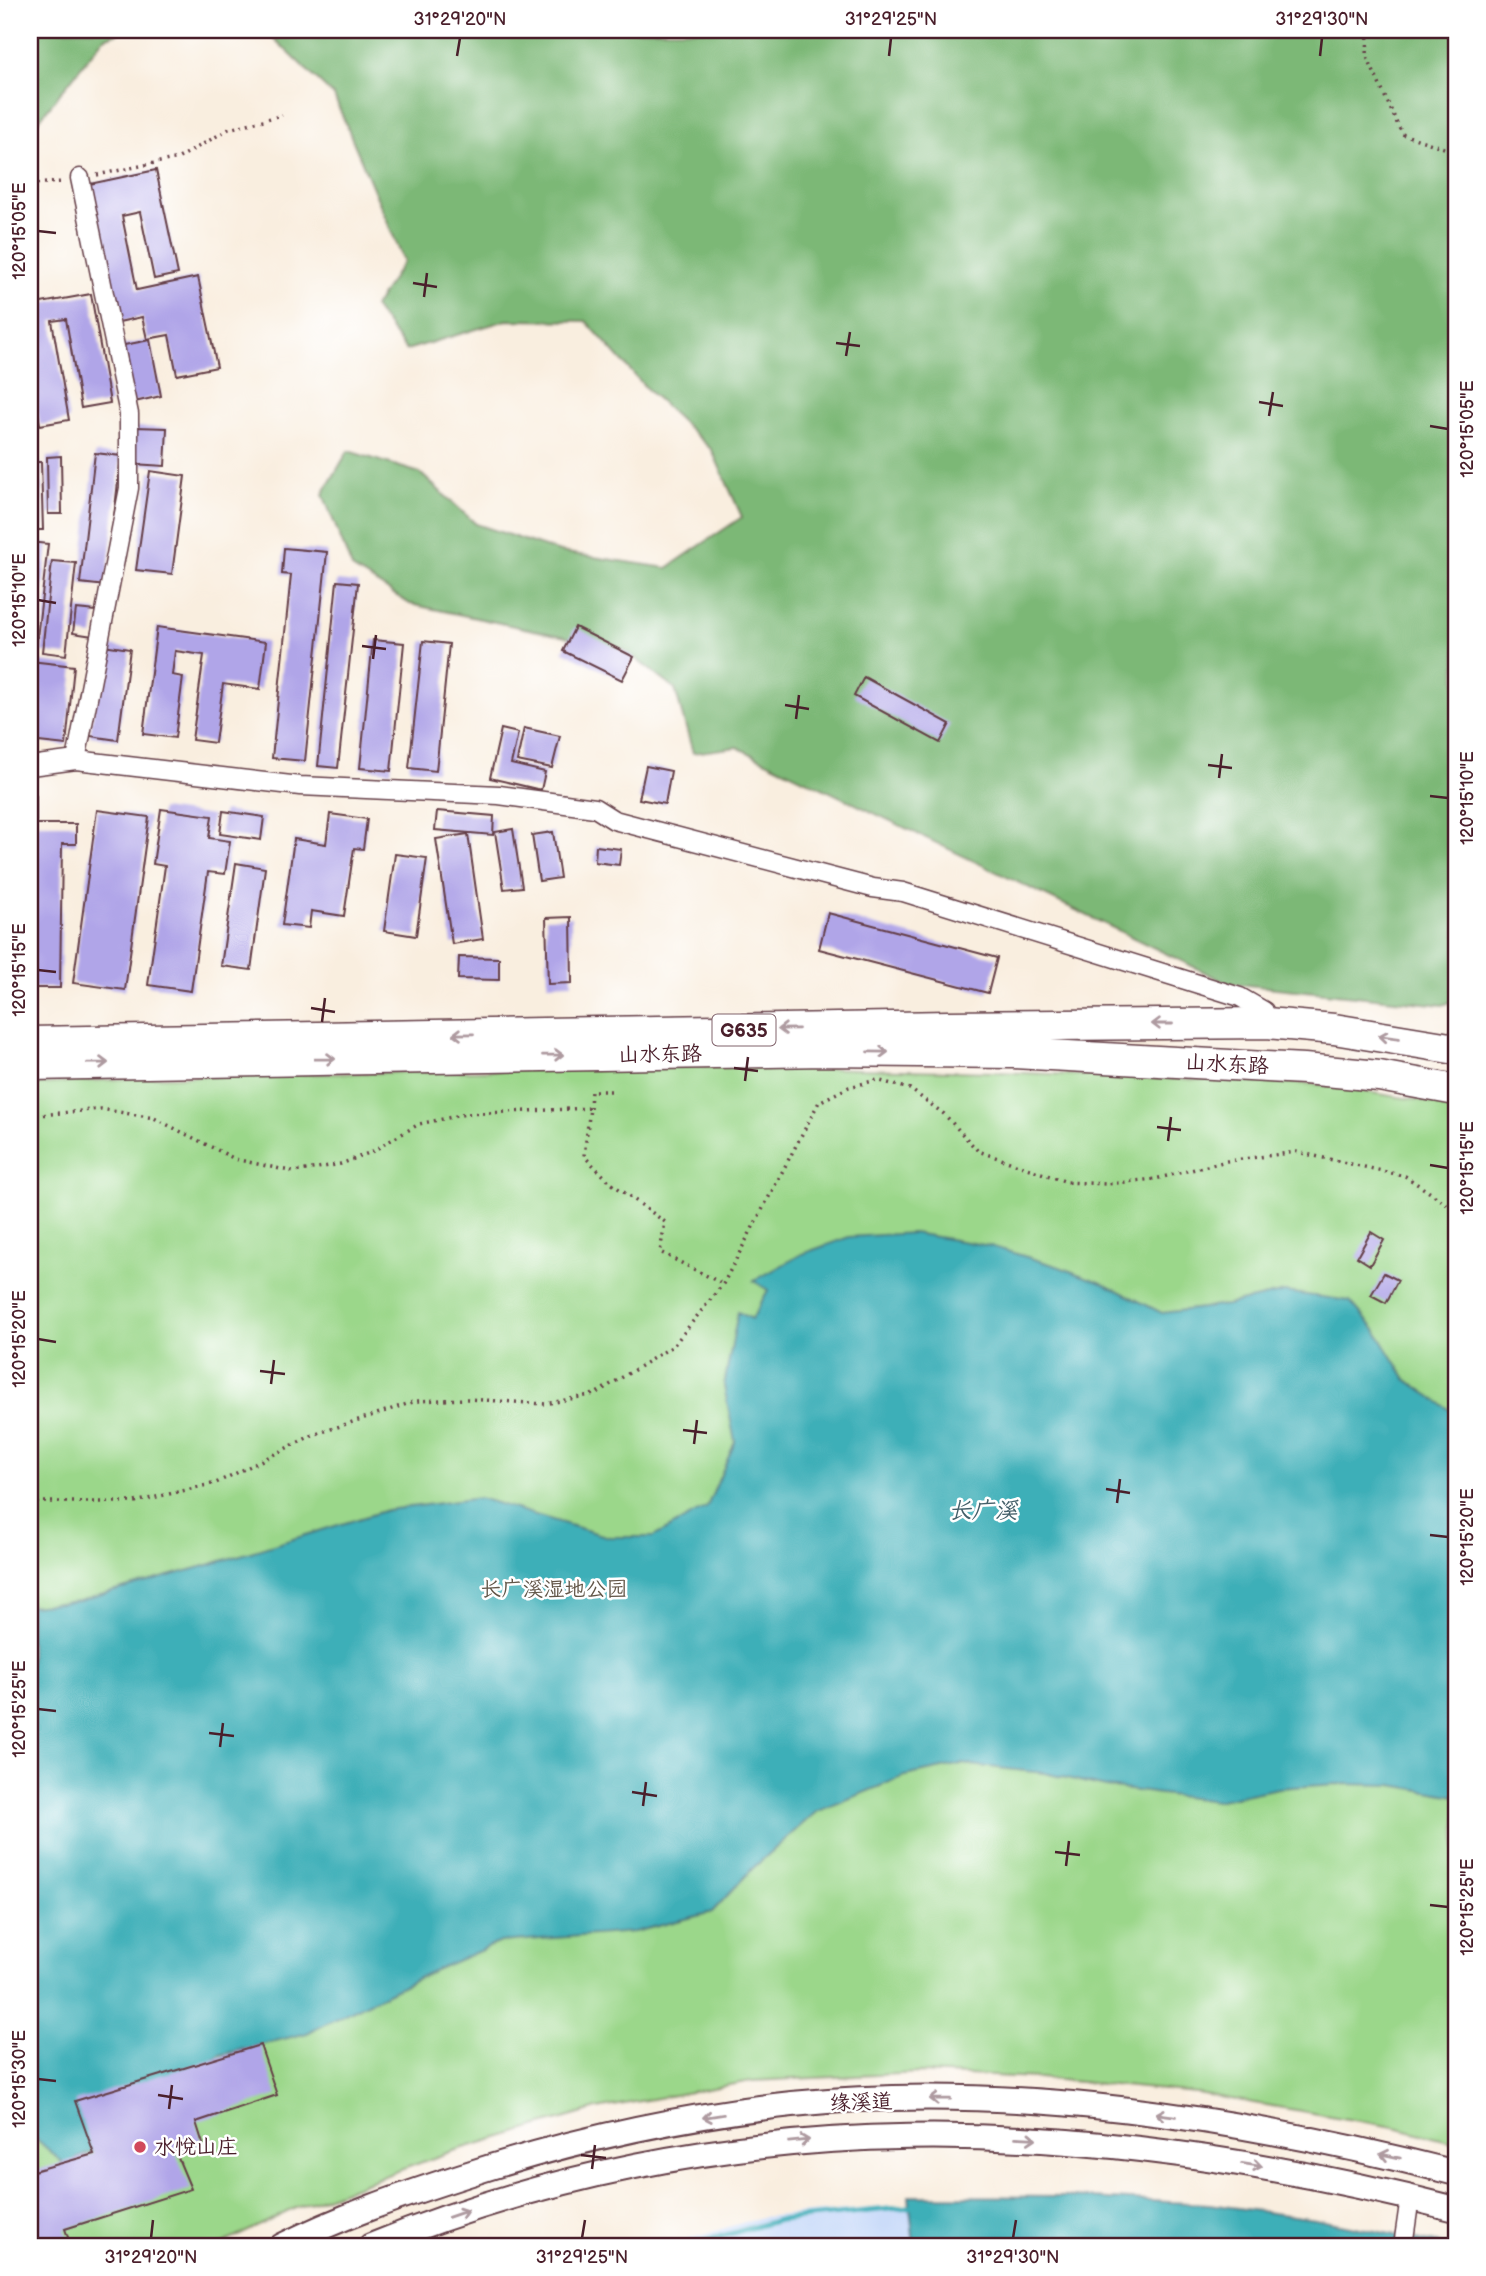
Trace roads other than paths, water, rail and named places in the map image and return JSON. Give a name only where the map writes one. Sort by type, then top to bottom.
[{"type":"highway","name":"山水东路","points":[[30,1065],[1267,1023],[1334,1029],[1456,1049]]},
{"type":"highway","name":"山水东路","points":[[30,1042],[825,1040],[1379,1076],[1456,1090]]},
{"type":"main road","name":"缘溪道","points":[[282,2246],[376,2204],[511,2160],[633,2128],[793,2104],[932,2099],[1050,2103],[1140,2111],[1250,2127],[1456,2173]]},
{"type":"main road","name":"缘溪道","points":[[371,2246],[495,2201],[604,2171],[692,2154],[821,2139],[929,2134],[1038,2139],[1143,2148],[1275,2169],[1409,2207],[1456,2209]]},
{"type":"street","points":[[76,760],[129,476],[129,415],[80,178]]},
{"type":"street","points":[[30,766],[76,760],[300,786],[499,795],[595,808],[614,820],[873,888],[903,892],[1240,998],[1264,1011],[1267,1023]]},
{"type":"street","points":[[1403,2246],[1409,2207]]},
{"type":"water","name":"长广溪","points":[[913,1233],[990,1246],[1057,1266],[1107,1285],[1162,1313],[1227,1305],[1285,1292],[1350,1301],[1377,1332],[1406,1379],[1456,1414],[1456,1796],[1392,1785],[1336,1784],[1278,1788],[1215,1801],[1106,1787],[1044,1773],[961,1764],[905,1776],[816,1812],[752,1869],[712,1912],[635,1932],[500,1942],[426,1974],[307,2033],[220,2055],[97,2149],[65,2165],[30,2133],[30,1606],[79,1601],[205,1566],[387,1510],[479,1498],[609,1537],[653,1537],[707,1507],[735,1442],[724,1386],[738,1312],[752,1319],[768,1290],[754,1281],[802,1254],[849,1237]]},
{"type":"water","points":[[909,2196],[1070,2197],[1209,2204],[1315,2219],[1451,2246],[914,2246]]},
{"type":"waterway","points":[[687,2246],[779,2220],[909,2207]]},
{"type":"place","name":"水悦山庄","points":[[140,2147]]},
{"type":"park label","name":"长广溪湿地公园","points":[[554,1589]]}]
